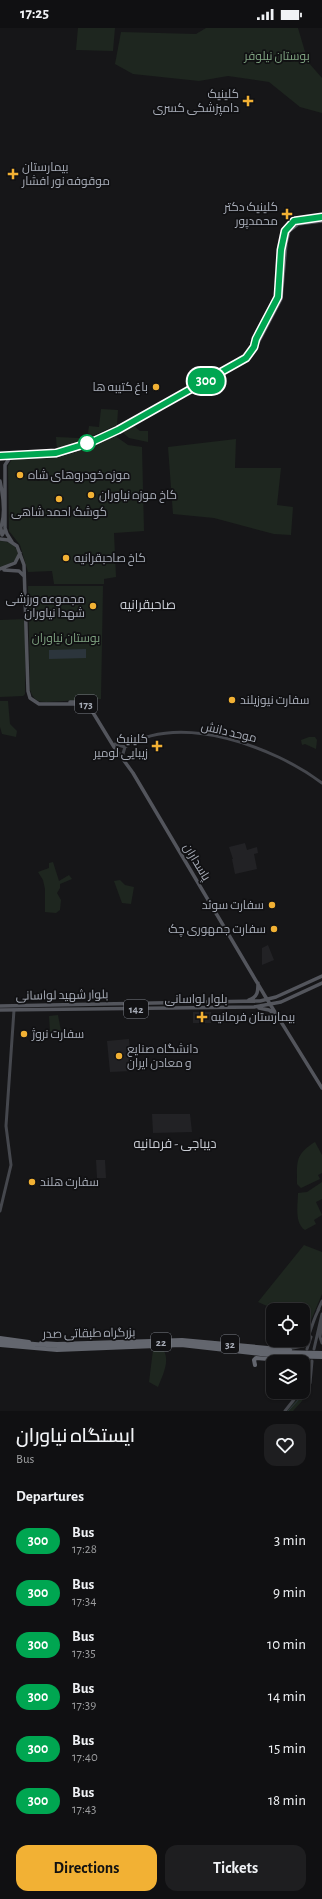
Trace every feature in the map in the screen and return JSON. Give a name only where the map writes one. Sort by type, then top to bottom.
[{"type":"highway","name":"32","points":[[0,1339],[57,1344],[155,1339],[193,1340],[278,1350],[319,1351]]},
{"type":"highway","name":"بزرگراه طبقاتی صدر","points":[[0,1339],[58,1346],[182,1341],[278,1352],[319,1351]]},
{"type":"highway","name":"32","points":[[0,1345],[57,1350],[155,1346],[198,1347],[266,1356]]},
{"type":"highway","name":"بزرگراه طبقاتی صدر","points":[[0,1345],[57,1350],[182,1345],[278,1356],[322,1358]]},
{"type":"highway","points":[[254,1365],[254,1360],[256,1358],[266,1359]]},
{"type":"highway","name":"32","points":[[310,1360],[322,1358]]},
{"type":"main road","points":[[2,528],[5,465],[11,458],[56,456],[85,445],[118,430],[240,362],[249,355],[278,297],[281,250],[285,231],[294,221],[322,217]]},
{"type":"main road","points":[[255,344],[259,341],[281,299],[286,243],[289,231],[298,224],[322,221]]},
{"type":"main road","points":[[0,456],[56,453],[85,445]]},
{"type":"main road","points":[[0,481],[2,528],[20,552],[24,565],[28,691]]},
{"type":"main road","points":[[0,539],[8,540],[14,544]]},
{"type":"main road","points":[[1,569],[15,563],[20,552]]},
{"type":"main road","points":[[1,569],[19,571],[24,576]]},
{"type":"main road","name":"173","points":[[28,691],[30,696],[38,702],[89,702],[115,744]]},
{"type":"main road","name":"پاسداران","points":[[28,691],[32,701],[40,704],[86,704],[90,706],[133,773],[322,1088]]},
{"type":"main road","name":"موحد دانش","points":[[125,747],[138,740],[169,734],[194,734],[210,736],[263,750],[299,768],[322,783]]},
{"type":"main road","points":[[115,744],[125,747],[122,757]]},
{"type":"main road","name":"بلوار شهید لواسانی","points":[[0,1006],[243,1002],[268,1000],[322,976]]},
{"type":"main road","points":[[243,1002],[255,997],[258,990],[258,982]]},
{"type":"main road","name":"بلوار لواسانی","points":[[0,1010],[254,1007],[271,1005],[322,983]]},
{"type":"main road","points":[[169,1003],[171,1006],[169,1009]]},
{"type":"main road","points":[[254,1007],[269,1010],[277,1015]]},
{"type":"main road","points":[[0,1210],[11,1165],[6,1126],[14,1010]]},
{"type":"main road","points":[[306,1350],[322,1301]]},
{"type":"main road","points":[[278,1350],[303,1346],[308,1338],[313,1320],[319,1309]]},
{"type":"main road","points":[[319,1351],[322,1314]]},
{"type":"main road","points":[[322,1321],[320,1337],[322,1343]]},
{"type":"main road","points":[[310,1380],[314,1360]]},
{"type":"main road","points":[[286,1410],[295,1399]]},
{"type":"shaded area","points":[[86,649],[86,658],[49,659],[49,650]]},
{"type":"shaded area","points":[[245,843],[247,850],[257,847],[258,853],[254,854],[257,869],[235,874],[233,859],[229,847]]},
{"type":"shaded area","points":[[268,945],[274,960],[262,965],[262,948]]},
{"type":"shaded area","name":"بیمارستان فرمانیه","points":[[193,1012],[211,1012],[211,1023],[193,1023]]},
{"type":"shaded area","name":"دانشگاه صنایع و معادن ایران","points":[[129,1039],[132,1071],[110,1072],[107,1041]]},
{"type":"shaded area","points":[[152,1114],[190,1114],[192,1132],[153,1133]]},
{"type":"shaded area","points":[[96,1160],[105,1160],[106,1178],[97,1178]]},
{"type":"green space","points":[[78,28],[115,28],[113,51],[76,50]]},
{"type":"green space","name":"بوستان نیلوفر","points":[[206,28],[298,28],[308,62],[322,78],[322,113],[300,107],[269,82],[228,76],[199,81],[133,74],[115,64],[121,32],[196,34]]},
{"type":"green space","points":[[101,409],[118,410],[117,425],[92,436],[88,433],[89,426],[99,427]]},
{"type":"green space","points":[[132,424],[140,431],[148,431],[148,442],[129,438],[121,431]]},
{"type":"green space","points":[[114,435],[128,445],[142,447],[144,531],[114,533],[116,577],[104,579],[104,584],[54,584],[52,571],[28,572],[20,545],[9,531],[8,466],[12,459],[57,458],[93,446]]},
{"type":"green space","points":[[56,437],[79,438],[82,443],[57,451]]},
{"type":"green space","points":[[236,439],[235,468],[281,468],[277,505],[293,507],[291,535],[274,534],[214,518],[173,514],[168,447]]},
{"type":"green space","points":[[0,541],[8,542],[15,546],[18,557],[16,561],[0,567]]},
{"type":"green space","name":"بوستان نیاوران","points":[[28,586],[103,586],[101,699],[43,702],[38,701],[32,696],[30,690]]},
{"type":"green space","points":[[26,619],[25,694],[23,696],[0,697],[0,620]]},
{"type":"green space","points":[[0,701],[8,701],[10,724],[17,731],[16,737],[2,734],[0,727]]},
{"type":"green space","points":[[309,737],[315,737],[317,740],[316,749],[305,744],[302,745],[301,740]]},
{"type":"green space","points":[[53,862],[59,881],[69,875],[72,879],[60,884],[60,888],[57,893],[61,900],[60,910],[56,913],[45,912],[45,889],[43,880],[38,872],[49,868],[49,863]]},
{"type":"green space","points":[[120,880],[125,885],[134,887],[131,904],[122,903],[114,881]]},
{"type":"green space","points":[[58,1015],[61,1031],[50,1032],[49,1016]]},
{"type":"green space","points":[[315,1142],[322,1155],[322,1173],[318,1175],[320,1179],[301,1188],[297,1184],[298,1159],[308,1146]]},
{"type":"green space","points":[[322,1182],[322,1199],[316,1202],[322,1215],[314,1220],[316,1224],[305,1230],[299,1223],[298,1218],[298,1193],[307,1192]]},
{"type":"green space","points":[[304,1245],[322,1252],[322,1294],[310,1323],[310,1303],[266,1303],[266,1306],[258,1302]]},
{"type":"green space","points":[[153,1350],[164,1351],[166,1355],[165,1369],[158,1387],[149,1382]]},
{"type":"green space","points":[[297,1399],[303,1399],[293,1411],[286,1411]]},
{"type":"waterway","points":[[288,1411],[299,1399]]},
{"type":"bus line","name":"300","points":[[0,456],[7,454],[56,453],[92,442],[118,430],[246,358],[254,347],[256,339],[278,297],[281,250],[283,236],[287,227],[294,221],[322,217]]},
{"type":"place","name":"کلینیک دامپزشکی کسری","points":[[248,101]]},
{"type":"place","name":"بیمارستان موقوفه نور افشار","points":[[13,174]]},
{"type":"place","name":"کلینیک دکتر محمدپور","points":[[287,214]]},
{"type":"place","name":"باغ کتیبه ها","points":[[156,387]]},
{"type":"place","name":"موزه خودروهای شاه","points":[[20,475]]},
{"type":"place","name":"کاخ موزه نیاوران","points":[[91,495]]},
{"type":"place","name":"کوشک احمد شاهی","points":[[59,499]]},
{"type":"place","name":"کاخ صاحبقرانیه","points":[[66,558]]},
{"type":"place","name":"مجموعه ورزشی شهدا نیاوران","points":[[93,606]]},
{"type":"place","name":"سفارت نیوزیلند","points":[[232,700]]},
{"type":"place","name":"کلینیک زیبایی لومیر","points":[[157,746]]},
{"type":"place","name":"سفارت سوئد","points":[[272,905]]},
{"type":"place","name":"سفارت جمهوری چک","points":[[274,929]]},
{"type":"place","name":"بیمارستان فرمانیه","points":[[202,1017]]},
{"type":"place","name":"سفارت نروژ","points":[[24,1034]]},
{"type":"place","name":"دانشگاه صنایع و معادن ایران","points":[[119,1056]]},
{"type":"place","name":"سفارت هلند","points":[[32,1182]]},
{"type":"district","name":"صاحبقرانیه","points":[[148,604]]},
{"type":"district","name":"دیباجی - فرمانیه","points":[[175,1143]]}]
